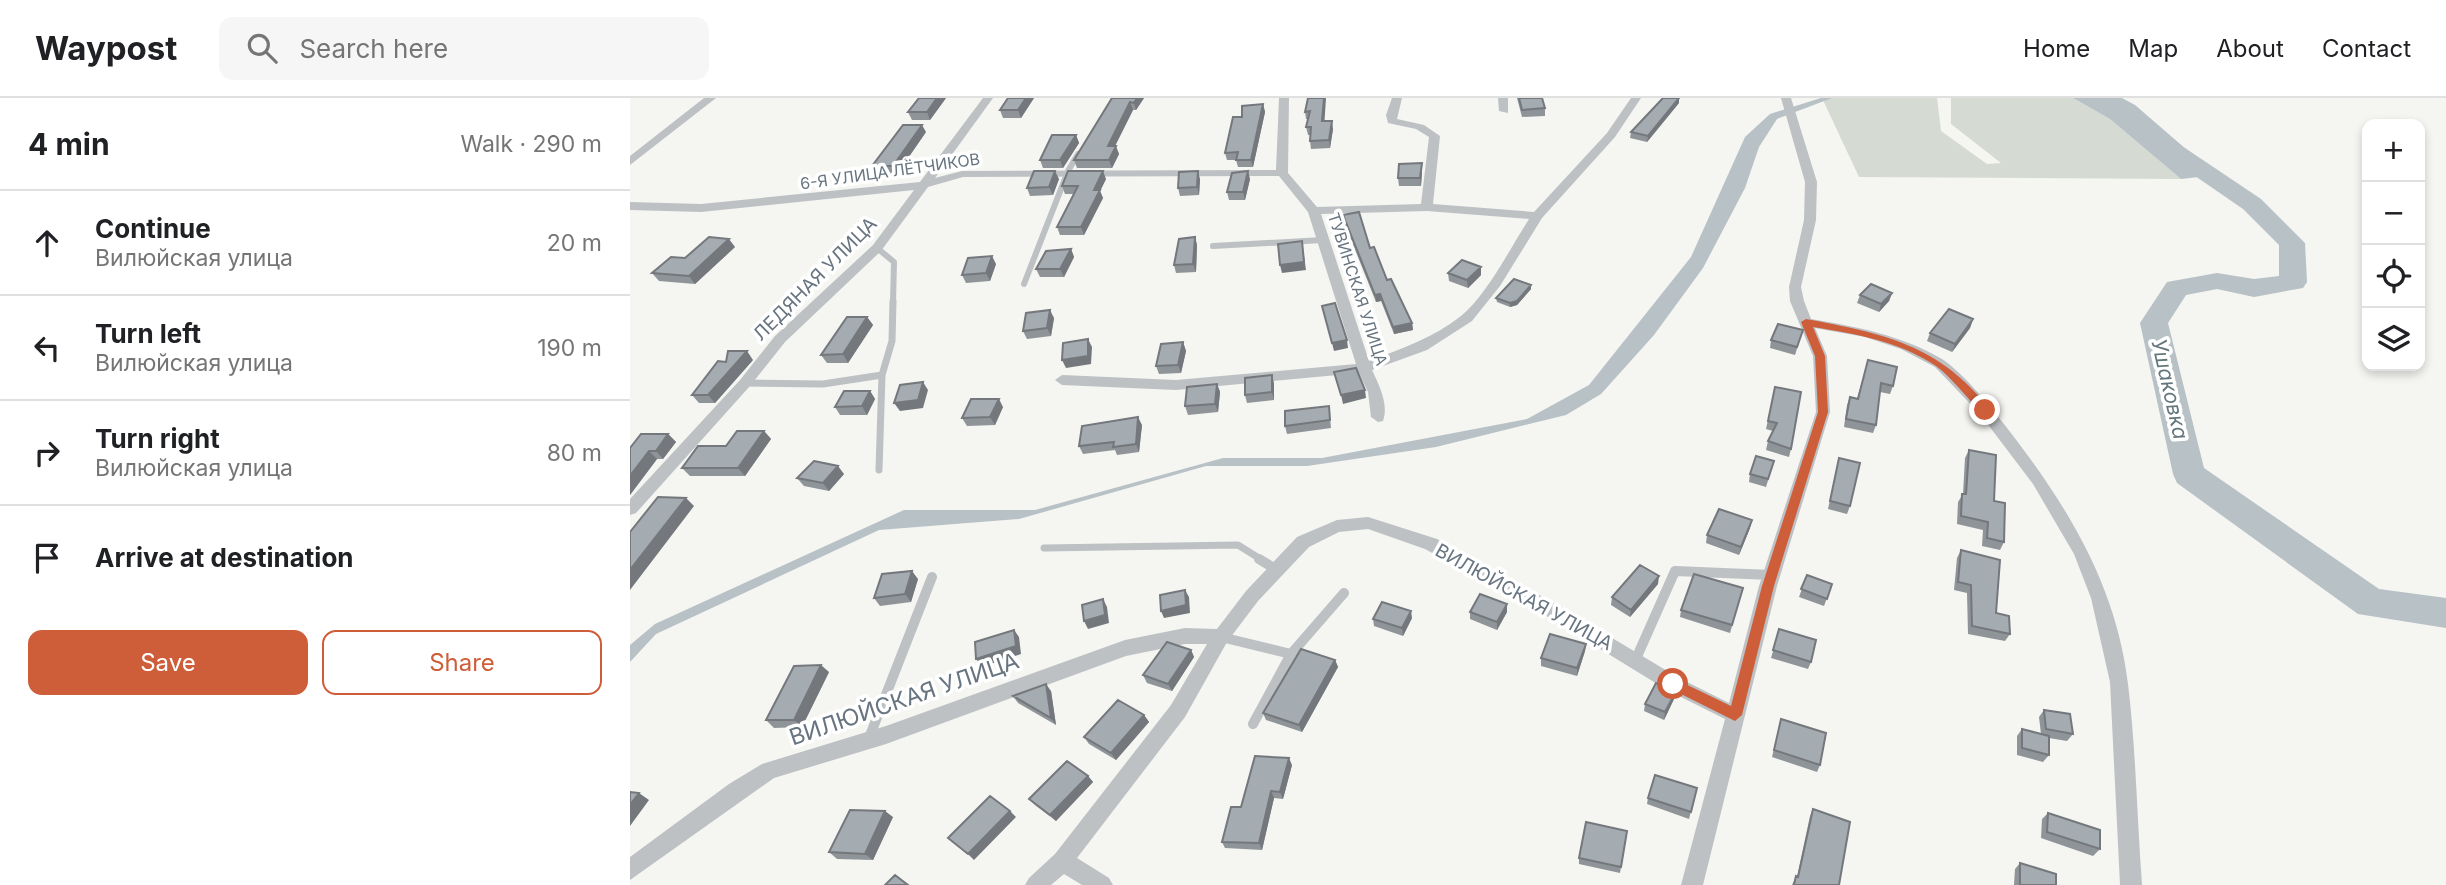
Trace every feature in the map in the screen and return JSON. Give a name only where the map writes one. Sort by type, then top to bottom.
[{"type":"street","points":[[630,162],[711,98]]},
{"type":"street","name":"ЛЕДЯНАЯ УЛИЦА","points":[[630,509],[745,383],[780,339],[877,248],[988,98]]},
{"type":"street","points":[[1282,173],[1284,98]]},
{"type":"street","points":[[1397,98],[1392,121],[1420,127],[1435,136],[1427,208]]},
{"type":"street","points":[[1503,98],[1504,110]]},
{"type":"street","points":[[1062,380],[1176,385],[1364,368],[1422,347],[1467,318],[1495,283],[1537,216],[1612,135],[1636,98]]},
{"type":"street","points":[[1692,885],[1771,575],[1823,412],[1820,356],[1795,287],[1810,220],[1811,182],[1786,98]]},
{"type":"street","name":"6-Я УЛИЦА ЛЁТЧИКОВ","points":[[630,206],[701,208],[923,185],[962,174],[1068,171],[1282,173]]},
{"type":"street","name":"ТУВИНСКАЯ УЛИЦА","points":[[1282,173],[1314,211],[1364,368],[1375,392],[1378,417]]},
{"type":"street","points":[[1314,211],[1427,208],[1537,216]]},
{"type":"street","points":[[1806,322],[1867,333],[1906,346],[1940,364],[1985,410],[2039,480],[2082,553],[2100,598],[2119,682],[2131,885]]},
{"type":"street","name":"ВИЛЮЙСКАЯ УЛИЦА","points":[[1036,885],[1062,861],[1178,711],[1221,637],[1277,570],[1303,542],[1337,526],[1367,523],[1454,556],[1635,661],[1735,715]]},
{"type":"street","name":"ВИЛЮЙСКАЯ УЛИЦА","points":[[630,870],[736,791],[769,770],[868,740],[1125,648],[1185,636],[1221,637]]},
{"type":"street","points":[[1062,861],[1102,885]]},
{"type":"lane","points":[[1024,284],[1068,171],[1081,150]]},
{"type":"lane","points":[[1213,246],[1323,240]]},
{"type":"lane","points":[[877,248],[894,262],[892,341],[882,375],[879,470]]},
{"type":"lane","points":[[745,383],[823,384],[882,375]]},
{"type":"lane","points":[[1044,548],[1238,545],[1277,570]]},
{"type":"lane","points":[[1635,661],[1675,571],[1771,575]]},
{"type":"lane","points":[[868,740],[932,577]]},
{"type":"lane","points":[[1253,724],[1291,654],[1344,593]]},
{"type":"lane","points":[[1221,637],[1291,654]]},
{"type":"shaded area","points":[[1821,98],[1832,98],[1777,119],[1759,147],[1745,188],[1703,268],[1654,335],[1601,394],[1566,415],[1436,447],[1307,466],[1206,466],[1019,519],[879,530],[656,634],[630,662],[630,645],[655,624],[904,510],[1035,510],[1223,458],[1322,458],[1527,419],[1589,385],[1691,257],[1745,137],[1770,114]]},
{"type":"shaded area","points":[[1822,98],[1937,98],[1941,131],[1987,164],[2001,163],[1951,124],[1951,98],[2073,98],[2110,119],[2181,179],[1859,177]]},
{"type":"shaded area","points":[[2073,98],[2122,98],[2135,105],[2216,175],[2181,179],[2110,119]]},
{"type":"building","points":[[919,98],[937,98],[927,112],[908,112]]},
{"type":"building","points":[[1008,98],[1026,98],[1018,110],[1000,110]]},
{"type":"building","points":[[1112,98],[1137,98],[1134,103],[1130,102],[1108,146],[1116,146],[1109,160],[1074,160]]},
{"type":"building","points":[[1308,98],[1324,98],[1322,121],[1332,121],[1329,140],[1310,141],[1311,127],[1306,127],[1310,111],[1305,112]]},
{"type":"building","points":[[1519,98],[1542,98],[1545,108],[1522,110]]},
{"type":"building","points":[[1663,98],[1679,98],[1648,136],[1631,132]]},
{"type":"building","points":[[1263,104],[1251,160],[1236,160],[1238,152],[1225,153],[1233,117],[1242,117],[1242,106]]},
{"type":"building","points":[[903,125],[922,125],[893,166],[872,166]]},
{"type":"building","points":[[1052,135],[1076,135],[1060,160],[1040,160]]},
{"type":"building","points":[[1422,163],[1420,178],[1398,178],[1399,164]]},
{"type":"building","points":[[1034,171],[1055,171],[1049,187],[1027,188]]},
{"type":"building","points":[[1068,171],[1103,171],[1094,190],[1100,190],[1081,227],[1057,227],[1078,186],[1062,186]]},
{"type":"building","points":[[1198,171],[1197,187],[1178,188],[1179,172]]},
{"type":"building","points":[[1248,171],[1243,192],[1227,192],[1232,173]]},
{"type":"building","points":[[1359,212],[1370,248],[1374,247],[1387,280],[1391,279],[1412,323],[1393,327],[1380,294],[1375,295],[1343,215]]},
{"type":"building","points":[[709,237],[729,239],[689,276],[652,273],[671,257],[685,258]]},
{"type":"building","points":[[1195,237],[1193,264],[1174,265],[1179,239]]},
{"type":"building","points":[[1302,241],[1304,262],[1280,265],[1278,244]]},
{"type":"building","points":[[1071,249],[1060,269],[1036,269],[1046,251]]},
{"type":"building","points":[[992,256],[986,273],[962,275],[968,258]]},
{"type":"building","points":[[1462,260],[1481,267],[1467,280],[1448,273]]},
{"type":"building","points":[[1514,279],[1531,285],[1517,301],[1510,303],[1496,298]]},
{"type":"building","points":[[1871,284],[1892,293],[1881,304],[1860,295]]},
{"type":"building","points":[[1335,303],[1347,340],[1332,343],[1322,306]]},
{"type":"building","points":[[1949,309],[1973,319],[1955,344],[1930,333]]},
{"type":"building","points":[[1050,310],[1047,328],[1023,331],[1026,313]]},
{"type":"building","points":[[847,317],[867,317],[843,354],[821,355]]},
{"type":"building","points":[[1778,324],[1803,330],[1797,347],[1771,340]]},
{"type":"building","points":[[1088,339],[1088,356],[1062,360],[1063,343]]},
{"type":"building","points":[[1183,342],[1178,365],[1156,366],[1161,344]]},
{"type":"building","points":[[728,351],[747,351],[708,395],[692,395],[718,361],[726,362]]},
{"type":"building","points":[[1868,360],[1897,367],[1893,386],[1881,383],[1876,425],[1846,419],[1850,397],[1858,399]]},
{"type":"building","points":[[1356,368],[1365,390],[1341,395],[1334,372]]},
{"type":"building","points":[[1272,375],[1272,392],[1245,395],[1245,378]]},
{"type":"building","points":[[923,382],[918,400],[894,403],[900,385]]},
{"type":"building","points":[[1217,384],[1215,404],[1185,406],[1187,387]]},
{"type":"building","points":[[1775,387],[1801,392],[1791,449],[1768,441],[1777,423],[1768,421]]},
{"type":"building","points":[[844,391],[870,391],[862,406],[835,407]]},
{"type":"building","points":[[971,399],[999,399],[990,417],[962,418]]},
{"type":"building","points":[[1329,406],[1330,420],[1285,426],[1285,411]]},
{"type":"building","points":[[1138,417],[1136,444],[1113,447],[1114,442],[1079,446],[1082,426]]},
{"type":"building","points":[[737,431],[764,431],[738,468],[682,468],[698,446],[726,446]]},
{"type":"building","points":[[641,434],[668,434],[656,451],[649,451],[630,476],[630,448]]},
{"type":"building","points":[[1969,450],[1996,455],[1994,501],[2005,503],[2004,542],[1987,538],[1988,522],[1961,516],[1962,494],[1966,494]]},
{"type":"building","points":[[1756,456],[1774,461],[1768,479],[1750,474]]},
{"type":"building","points":[[1839,458],[1860,463],[1850,506],[1830,501]]},
{"type":"building","points":[[814,461],[838,466],[823,483],[797,478]]},
{"type":"building","points":[[658,497],[686,498],[630,570],[630,532]]},
{"type":"building","points":[[1719,509],[1752,520],[1741,547],[1707,535]]},
{"type":"building","points":[[1961,550],[2000,560],[1996,613],[2009,616],[2010,634],[1972,626],[1971,585],[1958,582]]},
{"type":"building","points":[[1640,565],[1659,576],[1631,610],[1612,597]]},
{"type":"building","points":[[912,571],[905,594],[874,598],[882,574]]},
{"type":"building","points":[[1694,574],[1743,588],[1732,625],[1681,610]]},
{"type":"building","points":[[1807,575],[1832,584],[1827,599],[1801,589]]},
{"type":"building","points":[[1185,590],[1186,605],[1161,611],[1160,595]]},
{"type":"building","points":[[1480,594],[1507,604],[1497,622],[1470,612]]},
{"type":"building","points":[[1103,599],[1105,615],[1084,621],[1082,605]]},
{"type":"building","points":[[1382,602],[1411,611],[1402,628],[1373,619]]},
{"type":"building","points":[[1779,629],[1816,640],[1811,662],[1773,650]]},
{"type":"building","points":[[1014,630],[1016,646],[976,659],[975,642]]},
{"type":"building","points":[[1550,634],[1586,644],[1577,668],[1541,658]]},
{"type":"building","points":[[1167,642],[1191,650],[1168,684],[1143,675]]},
{"type":"building","points":[[1301,649],[1335,660],[1299,725],[1263,713]]},
{"type":"building","points":[[821,665],[794,720],[766,720],[794,666]]},
{"type":"building","points":[[1656,683],[1676,691],[1665,712],[1645,704]]},
{"type":"building","points":[[1046,684],[1051,718],[1013,696]]},
{"type":"building","points":[[1118,700],[1144,715],[1111,753],[1084,737]]},
{"type":"building","points":[[2044,710],[2070,714],[2073,734],[2046,729]]},
{"type":"building","points":[[1781,719],[1826,733],[1820,765],[1774,750]]},
{"type":"building","points":[[2022,729],[2049,736],[2049,755],[2022,748]]},
{"type":"building","points":[[1255,756],[1289,758],[1280,792],[1271,791],[1259,843],[1222,842],[1231,807],[1241,807]]},
{"type":"building","points":[[1067,761],[1088,776],[1050,815],[1029,799]]},
{"type":"building","points":[[1655,775],[1697,788],[1691,812],[1648,798]]},
{"type":"building","points":[[630,792],[639,793],[630,805]]},
{"type":"building","points":[[990,796],[1010,811],[968,854],[948,838]]},
{"type":"building","points":[[1813,809],[1850,822],[1839,885],[1794,885]]},
{"type":"building","points":[[850,810],[885,811],[865,854],[829,852]]},
{"type":"building","points":[[2048,813],[2100,830],[2100,849],[2047,832]]},
{"type":"building","points":[[1586,822],[1627,831],[1621,867],[1579,858]]},
{"type":"building","points":[[2020,863],[2056,874],[2056,885],[2020,885]]},
{"type":"building","points":[[895,875],[908,885],[885,885]]},
{"type":"waterway","name":"Ушаковка","points":[[2174,151],[2252,204],[2292,243],[2293,282],[2254,288],[2217,281],[2177,288],[2154,323],[2189,474],[2371,603],[2446,613]]},
{"type":"route","points":[[1673,684],[1735,715],[1768,586],[1823,412],[1820,356],[1806,322],[1867,333],[1925,355],[1940,364],[1985,410]]}]
